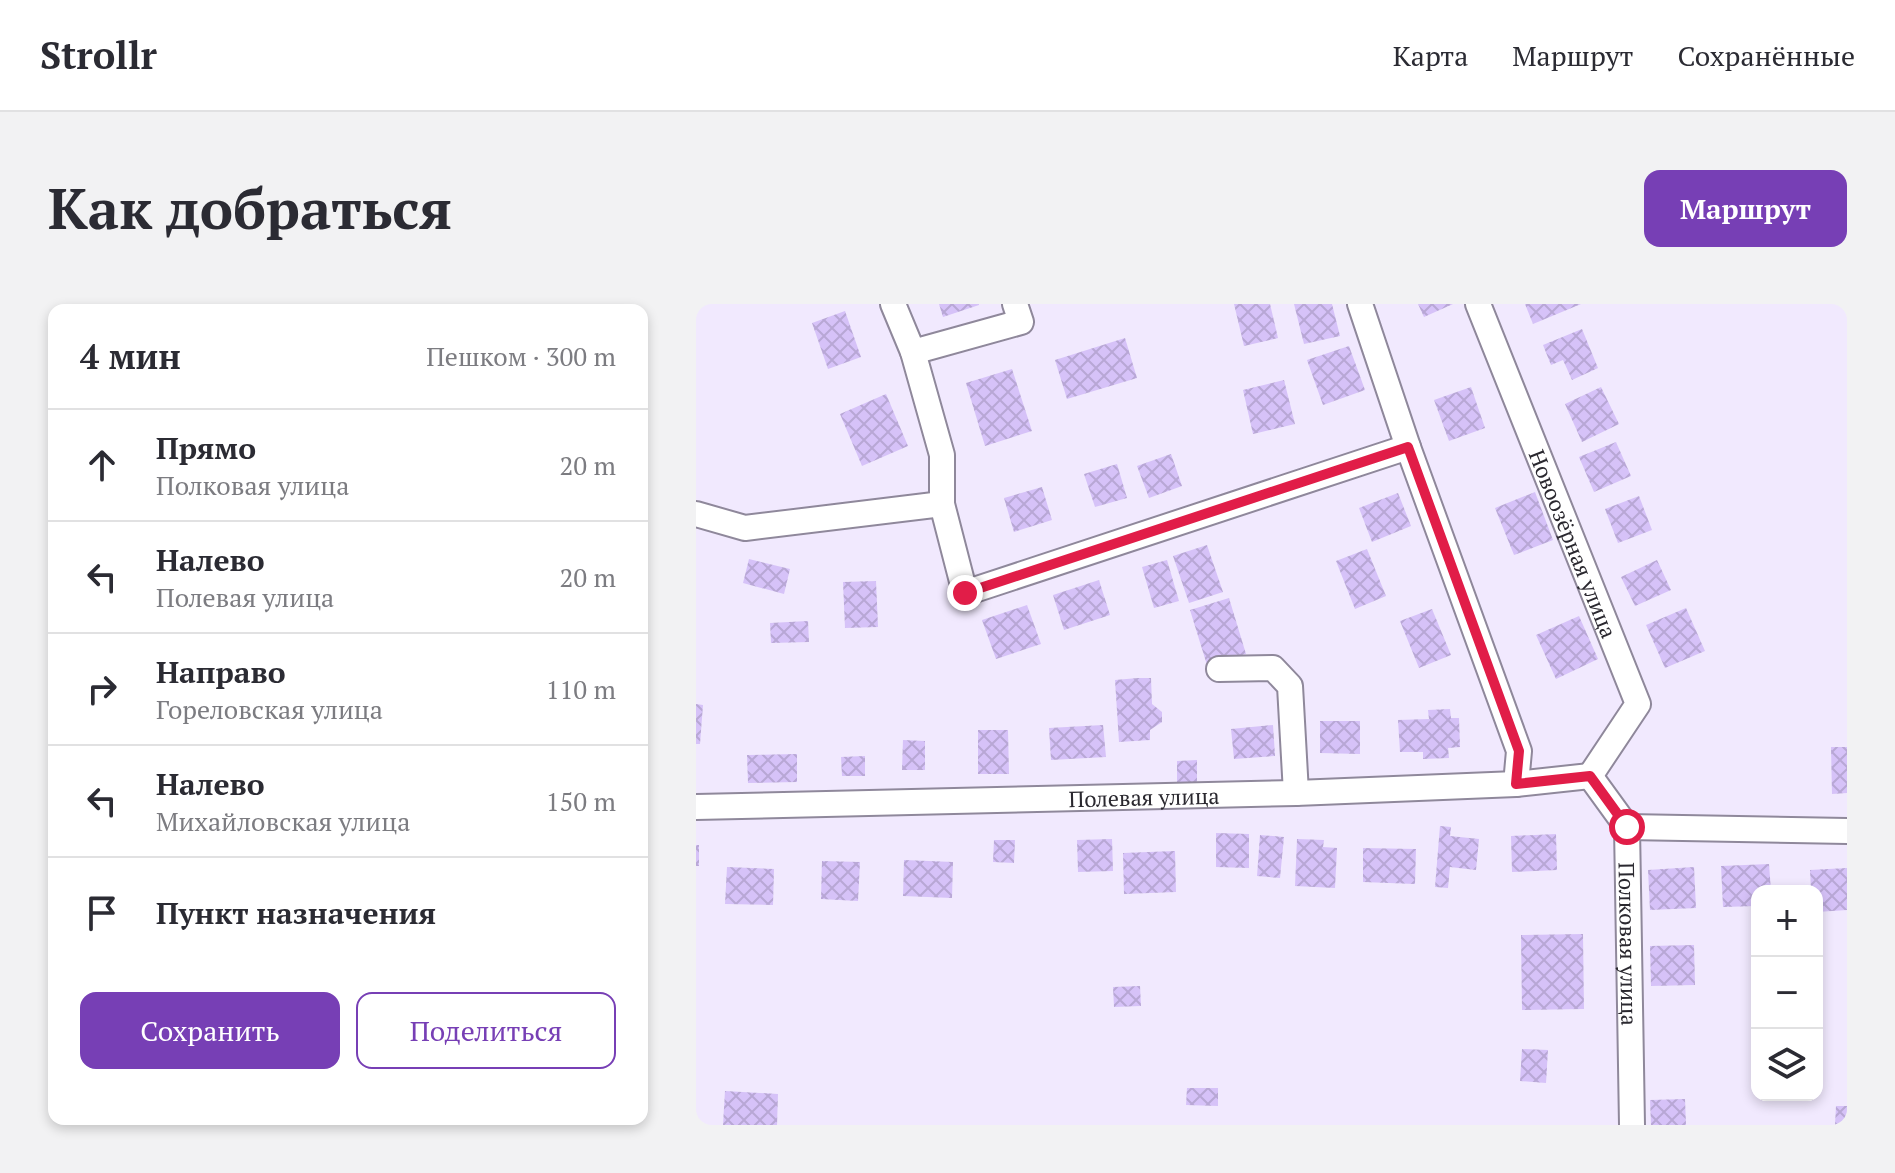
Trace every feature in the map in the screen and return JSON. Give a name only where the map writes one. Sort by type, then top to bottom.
[{"type":"street","points":[[893,304],[913,352],[942,455],[942,504],[965,593],[1408,447]]},
{"type":"street","points":[[913,352],[1021,322],[1015,304]]},
{"type":"street","points":[[1360,304],[1408,447],[1519,751],[1516,784]]},
{"type":"street","name":"Новоозёрная улица","points":[[1478,304],[1638,704],[1590,776]]},
{"type":"street","points":[[696,514],[745,528],[942,504]]},
{"type":"street","points":[[1219,669],[1273,668],[1290,686],[1296,793]]},
{"type":"street","points":[[1590,776],[1627,827],[1847,831]]},
{"type":"street","name":"Полевая улица","points":[[696,807],[1296,793],[1516,784],[1590,776]]},
{"type":"street","name":"Полковая улица","points":[[1627,827],[1632,1125]]},
{"type":"building","points":[[939,304],[979,304],[979,305],[943,317]]},
{"type":"building","points":[[1234,304],[1270,304],[1278,338],[1244,346]]},
{"type":"building","points":[[1294,304],[1332,304],[1340,336],[1304,344]]},
{"type":"building","points":[[1418,304],[1453,304],[1424,317]]},
{"type":"building","points":[[1525,304],[1581,304],[1533,324]]},
{"type":"building","points":[[845,311],[861,357],[828,369],[812,323]]},
{"type":"building","points":[[1582,329],[1598,368],[1572,380],[1563,360],[1551,365],[1543,345]]},
{"type":"building","points":[[1125,338],[1137,378],[1067,399],[1055,360]]},
{"type":"building","points":[[1349,346],[1365,390],[1323,405],[1307,360]]},
{"type":"building","points":[[1012,369],[1032,431],[985,446],[966,383]]},
{"type":"building","points":[[1284,380],[1295,424],[1253,434],[1243,390]]},
{"type":"building","points":[[1471,387],[1485,428],[1449,441],[1434,400]]},
{"type":"building","points":[[1601,387],[1619,424],[1582,442],[1565,404]]},
{"type":"building","points":[[886,394],[908,446],[862,466],[840,414]]},
{"type":"building","points":[[1616,442],[1631,476],[1594,492],[1579,457]]},
{"type":"building","points":[[1171,454],[1182,486],[1149,498],[1137,466]]},
{"type":"building","points":[[1117,464],[1127,498],[1095,507],[1084,474]]},
{"type":"building","points":[[1042,487],[1052,520],[1014,532],[1004,498]]},
{"type":"building","points":[[1535,492],[1553,540],[1514,555],[1495,508]]},
{"type":"building","points":[[1398,493],[1411,526],[1372,542],[1359,508]]},
{"type":"building","points":[[1639,496],[1652,530],[1618,543],[1605,509]]},
{"type":"building","points":[[1207,545],[1223,592],[1189,603],[1173,556]]},
{"type":"building","points":[[1367,549],[1386,596],[1355,609],[1336,561]]},
{"type":"building","points":[[749,559],[790,569],[784,594],[743,583]]},
{"type":"building","points":[[1167,560],[1179,601],[1154,608],[1142,567]]},
{"type":"building","points":[[1657,560],[1671,590],[1635,606],[1621,577]]},
{"type":"building","points":[[1099,580],[1110,615],[1064,630],[1053,595]]},
{"type":"building","points":[[876,581],[878,627],[845,628],[843,582]]},
{"type":"building","points":[[1229,598],[1246,654],[1207,665],[1190,610]]},
{"type":"building","points":[[1027,605],[1041,644],[996,659],[982,620]]},
{"type":"building","points":[[1686,608],[1705,651],[1665,668],[1646,625]]},
{"type":"building","points":[[1432,609],[1451,655],[1419,668],[1400,621]]},
{"type":"building","points":[[1579,616],[1598,659],[1556,679],[1536,635]]},
{"type":"building","points":[[808,621],[809,642],[771,643],[770,623]]},
{"type":"building","points":[[1151,678],[1152,704],[1162,712],[1162,722],[1150,730],[1150,740],[1119,742],[1115,680]]},
{"type":"building","points":[[696,704],[703,705],[700,744],[696,744]]},
{"type":"building","points":[[1450,709],[1451,718],[1459,718],[1460,747],[1448,748],[1449,758],[1423,759],[1423,752],[1400,752],[1398,720],[1429,719],[1428,710]]},
{"type":"building","points":[[1320,721],[1360,721],[1360,754],[1320,753]]},
{"type":"building","points":[[1103,725],[1106,757],[1051,760],[1049,728]]},
{"type":"building","points":[[1273,725],[1275,756],[1234,759],[1231,729]]},
{"type":"building","points":[[978,730],[1008,730],[1009,774],[978,774]]},
{"type":"building","points":[[903,740],[925,741],[925,770],[902,770]]},
{"type":"building","points":[[1831,747],[1847,747],[1847,793],[1832,794]]},
{"type":"building","points":[[797,754],[797,782],[748,783],[747,755]]},
{"type":"building","points":[[865,756],[865,776],[842,776],[841,757]]},
{"type":"building","points":[[1197,760],[1197,782],[1177,783],[1177,761]]},
{"type":"building","points":[[1440,826],[1451,827],[1450,836],[1479,839],[1476,870],[1450,867],[1448,888],[1435,887]]},
{"type":"building","points":[[1216,833],[1249,834],[1249,868],[1216,867]]},
{"type":"building","points":[[1556,834],[1557,870],[1512,872],[1511,836]]},
{"type":"building","points":[[1260,835],[1284,837],[1280,878],[1257,876]]},
{"type":"building","points":[[1112,839],[1113,871],[1078,872],[1077,840]]},
{"type":"building","points":[[1297,839],[1324,840],[1323,847],[1337,848],[1335,888],[1295,886]]},
{"type":"building","points":[[994,840],[1015,840],[1014,863],[993,862]]},
{"type":"building","points":[[696,845],[699,845],[699,866],[696,866]]},
{"type":"building","points":[[1363,848],[1416,849],[1415,884],[1363,882]]},
{"type":"building","points":[[1175,851],[1176,892],[1124,894],[1123,853]]},
{"type":"building","points":[[904,860],[953,862],[952,898],[903,896]]},
{"type":"building","points":[[822,861],[860,862],[858,901],[821,899]]},
{"type":"building","points":[[1769,864],[1771,885],[1751,885],[1751,906],[1723,907],[1721,866]]},
{"type":"building","points":[[727,867],[774,869],[773,905],[725,904]]},
{"type":"building","points":[[1694,867],[1696,908],[1650,910],[1648,870]]},
{"type":"building","points":[[1847,868],[1847,910],[1823,912],[1823,885],[1811,885],[1810,870]]},
{"type":"building","points":[[1583,934],[1584,1009],[1522,1010],[1521,935]]},
{"type":"building","points":[[1694,945],[1695,985],[1651,986],[1650,946]]},
{"type":"building","points":[[1140,986],[1141,1006],[1114,1007],[1113,987]]},
{"type":"building","points":[[1522,1049],[1548,1050],[1546,1083],[1520,1081]]},
{"type":"building","points":[[1187,1088],[1218,1088],[1218,1106],[1186,1105]]},
{"type":"building","points":[[725,1091],[778,1094],[777,1125],[723,1125]]},
{"type":"building","points":[[1685,1099],[1686,1125],[1651,1125],[1650,1100]]},
{"type":"building","points":[[1836,1106],[1847,1106],[1847,1125],[1835,1125]]},
{"type":"route","points":[[965,593],[1408,447],[1519,751],[1516,784],[1590,776],[1627,827]]}]
